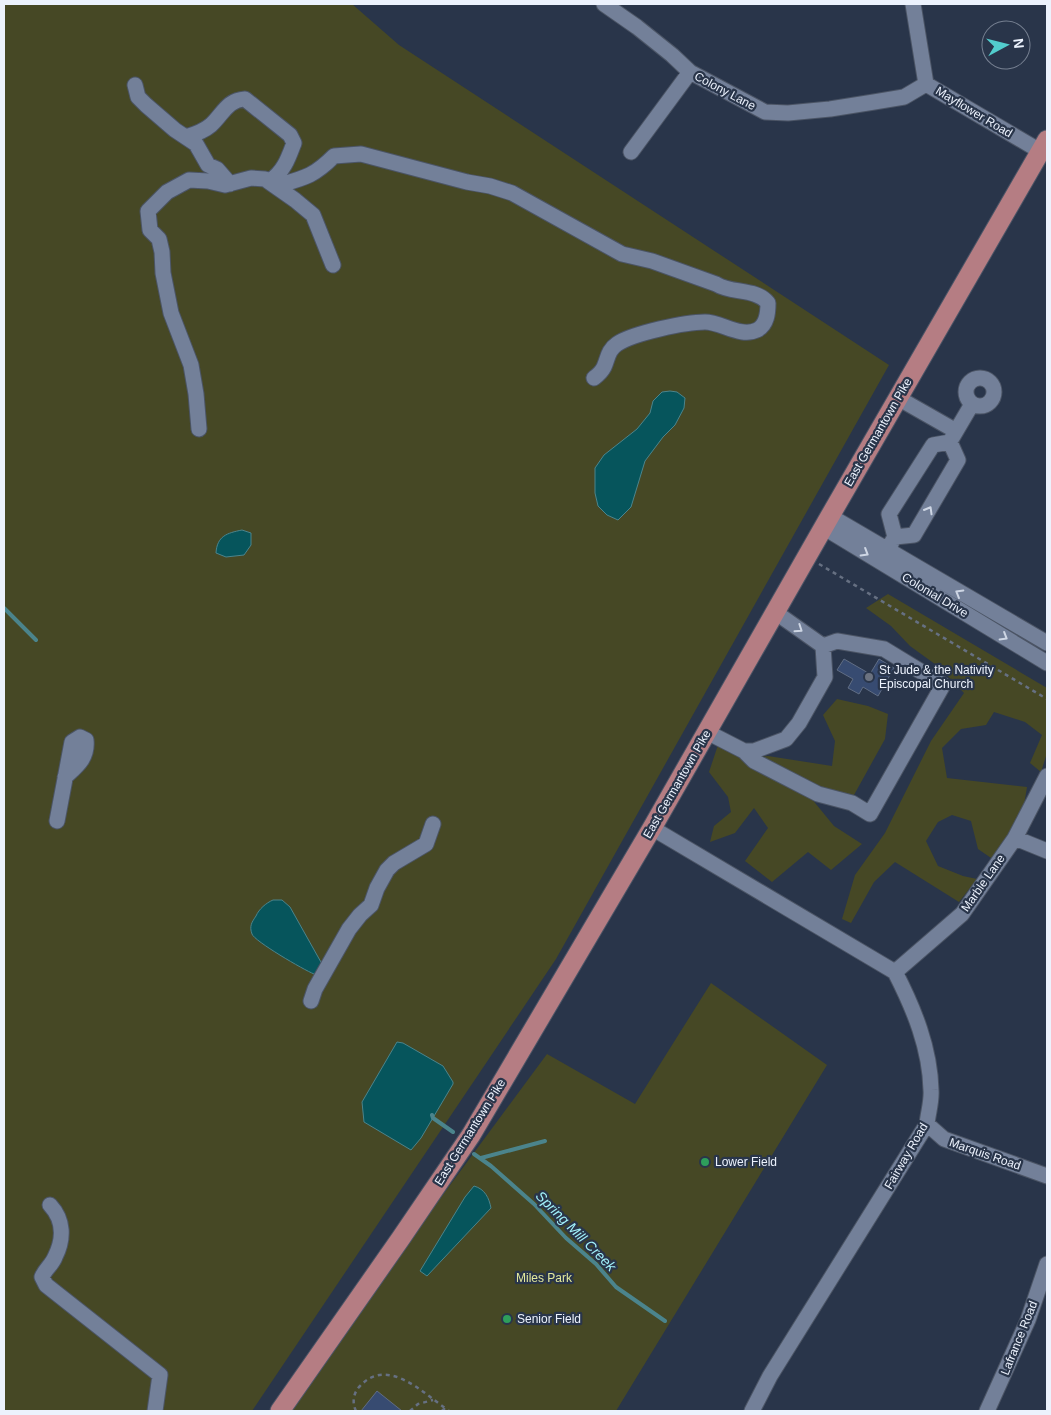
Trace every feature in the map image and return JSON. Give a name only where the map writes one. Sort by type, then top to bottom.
[{"type":"main road","name":"East Germantown Pike","points":[[280,1411],[471,1135],[652,828],[826,522],[1044,146]]},
{"type":"street","name":"Colony Lane","points":[[604,4],[637,27],[690,72],[765,112],[788,113],[882,101],[904,97],[926,84]]},
{"type":"street","name":"Mayflower Road","points":[[913,4],[926,84],[1044,146]]},
{"type":"street","points":[[630,152],[690,72]]},
{"type":"street","points":[[135,85],[138,97],[175,130],[196,144],[208,165],[217,169],[230,184]]},
{"type":"street","points":[[186,137],[201,132],[212,124],[230,103],[237,99],[245,99],[290,135],[294,143],[287,162],[273,184]]},
{"type":"street","points":[[273,184],[306,178],[323,167],[334,156],[361,154],[382,158],[467,182],[490,186],[512,194],[622,254],[652,260],[722,288],[763,297],[768,303],[765,323],[757,330],[746,332],[707,322],[647,332],[616,344],[608,354],[604,369],[594,378]]},
{"type":"street","points":[[199,429],[191,365],[171,313],[163,272],[162,252],[158,239],[150,230],[148,211],[167,192],[189,180],[208,181],[224,185],[252,178],[265,179],[313,215],[333,265]]},
{"type":"street","points":[[895,537],[914,535],[958,460],[953,436],[898,398]]},
{"type":"street","points":[[887,550],[895,537],[889,514],[933,445],[953,436],[972,404]]},
{"type":"street","name":"Colonial Drive","points":[[826,522],[887,550],[1047,643]]},
{"type":"street","name":"Colonial Drive","points":[[826,522],[1047,663]]},
{"type":"street","points":[[775,612],[823,646]]},
{"type":"street","points":[[707,732],[744,751],[754,762],[818,794],[852,803],[870,814],[943,685],[884,649],[838,641],[823,646]]},
{"type":"street","points":[[744,751],[754,751],[786,739],[799,723],[825,677],[823,646]]},
{"type":"street","name":"Marble Lane","points":[[895,972],[962,914],[1015,838],[1047,776]]},
{"type":"street","points":[[57,821],[65,777]]},
{"type":"street","points":[[311,1001],[315,989],[349,929],[371,905],[377,888],[387,870],[394,863],[426,844],[433,824]]},
{"type":"street","points":[[652,828],[895,972]]},
{"type":"street","points":[[1015,838],[1047,851]]},
{"type":"street","name":"Fairway Road","points":[[752,1411],[770,1376],[927,1124],[931,1092],[929,1067],[921,1032],[908,998],[895,972]]},
{"type":"street","name":"Marquis Road","points":[[927,1124],[944,1139],[1047,1176]]},
{"type":"street","points":[[50,1205],[58,1212],[62,1236],[55,1259],[44,1270],[42,1277],[46,1285],[160,1375],[155,1411]]},
{"type":"street","name":"Lafrance Road","points":[[987,1411],[1028,1320],[1047,1264]]},
{"type":"path","points":[[819,564],[1047,699]]},
{"type":"path","points":[[356,1411],[354,1397],[358,1387],[376,1376],[389,1374],[408,1382],[449,1411]]},
{"type":"path","points":[[410,1411],[418,1404],[433,1400]]},
{"type":"path","points":[[442,1411],[445,1408]]},
{"type":"green space","points":[[4,4],[352,4],[399,45],[889,365],[556,959],[252,1411],[4,1411]]},
{"type":"green space","points":[[888,594],[1047,688],[1047,753],[1041,772],[1030,763],[1042,735],[1025,722],[994,712],[986,725],[961,729],[942,748],[947,778],[1027,787],[1023,811],[994,860],[978,849],[971,821],[952,815],[938,822],[926,841],[938,866],[963,876],[977,879],[959,902],[895,862],[874,882],[851,923],[842,919],[855,875],[885,833],[931,741],[964,693],[939,667],[910,646],[891,626],[866,608]]},
{"type":"green space","points":[[837,699],[868,706],[888,714],[885,739],[849,804],[811,798],[834,826],[862,844],[831,870],[808,852],[772,882],[745,861],[768,828],[754,808],[735,833],[710,842],[714,826],[731,812],[728,797],[709,772],[719,742],[742,759],[768,756],[832,766],[835,741],[823,715]]},
{"type":"green space","name":"Miles Park","points":[[711,983],[827,1065],[616,1411],[283,1411],[547,1054],[635,1104]]},
{"type":"shaded area","points":[[662,392],[677,392],[685,398],[684,408],[675,425],[663,437],[645,461],[631,507],[618,520],[607,515],[598,506],[595,493],[595,468],[604,455],[637,429],[650,413],[653,401]]},
{"type":"shaded area","points":[[242,530],[251,533],[251,545],[244,555],[226,557],[216,553],[218,543],[224,536]]},
{"type":"shaded area","points":[[273,900],[282,900],[290,907],[322,964],[314,974],[270,949],[252,934],[251,924],[257,913],[263,906]]},
{"type":"shaded area","points":[[397,1042],[403,1043],[443,1066],[453,1082],[421,1138],[411,1150],[364,1122],[362,1102]]},
{"type":"shaded area","points":[[474,1186],[486,1194],[491,1208],[427,1276],[420,1271],[465,1197]]},
{"type":"building","name":"St Jude & the Nativity Episcopal Church","points":[[844,659],[870,674],[879,659],[894,668],[878,696],[863,687],[859,694],[848,688],[853,679],[837,670]]},
{"type":"building","points":[[377,1391],[402,1411],[361,1411]]},
{"type":"waterway","name":"Spring Mill Creek","points":[[4,608],[36,640]]},
{"type":"waterway","name":"Spring Mill Creek","points":[[432,1115],[433,1118],[453,1132]]},
{"type":"waterway","points":[[481,1158],[545,1141]]},
{"type":"waterway","name":"Spring Mill Creek","points":[[474,1154],[491,1166],[534,1204],[566,1238],[596,1264],[616,1287],[665,1321]]},
{"type":"place","name":"St Jude & the Nativity Episcopal Church","points":[[869,677]]},
{"type":"place","name":"Lower Field","points":[[705,1162]]},
{"type":"place","name":"Senior Field","points":[[507,1319]]}]
